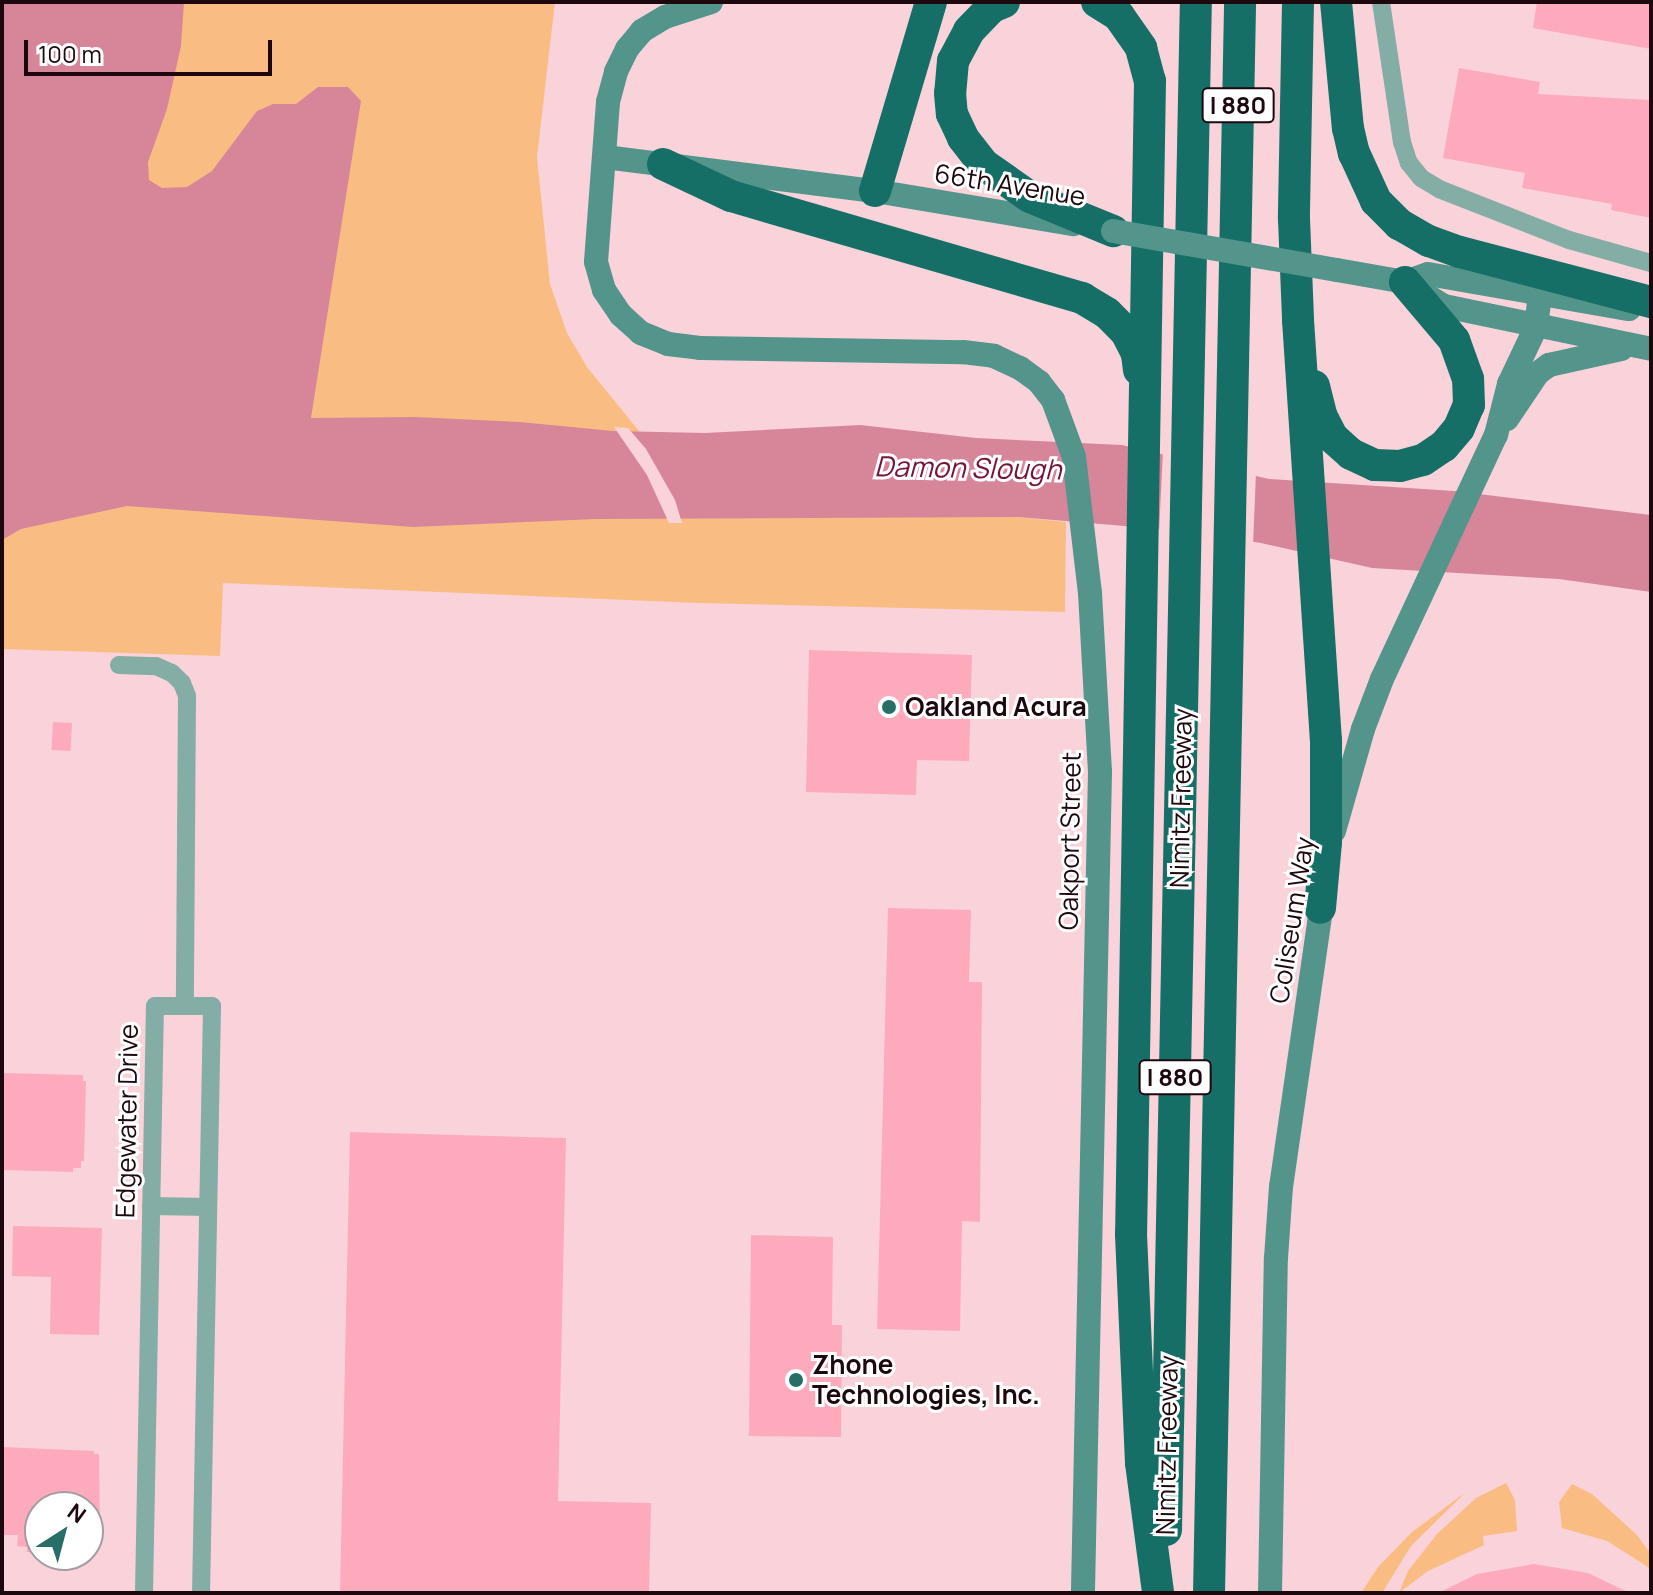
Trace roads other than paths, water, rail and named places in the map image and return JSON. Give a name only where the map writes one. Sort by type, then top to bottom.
[{"type":"highway","points":[[875,191],[931,2]]},
{"type":"highway","points":[[1004,2],[992,7],[969,31],[953,61],[951,103],[963,138],[983,164],[1030,197],[1113,231]]},
{"type":"highway","points":[[1097,2],[1119,16],[1141,48],[1150,81],[1131,1234],[1141,1463],[1158,1593]]},
{"type":"highway","name":"Nimitz Freeway","points":[[1164,1593],[1196,2]]},
{"type":"highway","name":"Nimitz Freeway","points":[[1209,1593],[1240,2]]},
{"type":"highway","points":[[1298,2],[1294,219],[1327,779],[1326,842],[1320,908]]},
{"type":"highway","points":[[1336,2],[1348,128],[1354,153],[1376,201],[1399,224],[1429,241],[1460,252],[1651,302]]},
{"type":"highway","points":[[663,164],[731,196],[1082,298],[1107,313],[1126,332],[1137,354],[1146,421]]},
{"type":"highway","points":[[1298,320],[1321,415],[1332,437],[1351,454],[1375,465],[1400,466],[1423,460],[1444,446],[1459,428],[1469,405],[1468,379],[1454,340],[1405,282]]},
{"type":"street","name":"Oakport Street","points":[[711,2],[665,17],[642,31],[627,49],[608,102],[596,262],[604,290],[621,315],[641,333],[668,344],[700,348],[963,352],[994,356],[1020,368],[1039,382],[1064,424],[1078,478],[1086,541],[1100,772],[1083,1593]]},
{"type":"street","points":[[1381,2],[1402,142],[1409,163],[1421,178],[1439,189],[1569,240],[1651,263]]},
{"type":"street","name":"66th Avenue","points":[[605,157],[875,191],[1405,282],[1444,306],[1643,348]]},
{"type":"street","name":"66th Avenue","points":[[1405,282],[1428,274],[1651,312]]},
{"type":"street","name":"Coliseum Way","points":[[1270,1593],[1276,1258],[1281,1187],[1320,908],[1335,827],[1363,729],[1496,435],[1509,384],[1536,327],[1540,295]]},
{"type":"street","points":[[1496,435],[1538,373],[1549,365],[1643,348]]},
{"type":"street","points":[[119,665],[164,669],[182,683],[187,696],[185,1006]]},
{"type":"street","name":"Edgewater Drive","points":[[144,1593],[155,1006],[212,1006],[201,1593]]},
{"type":"street","points":[[151,1206],[208,1207]]},
{"type":"water","name":"Damon Slough","points":[[2,2],[184,2],[181,46],[167,109],[148,162],[149,180],[162,188],[187,187],[212,171],[257,111],[273,104],[296,104],[318,87],[348,87],[361,101],[311,418],[415,417],[520,422],[613,431],[705,433],[860,425],[976,438],[1122,445],[1269,479],[1454,491],[1651,515],[1651,592],[1559,579],[1372,568],[1261,543],[1183,531],[1018,517],[596,519],[413,527],[127,506],[21,529],[2,540]]},
{"type":"place","name":"Oakland Acura","points":[[889,707]]},
{"type":"place","name":"Zhone Technologies, Inc.","points":[[796,1380]]}]
